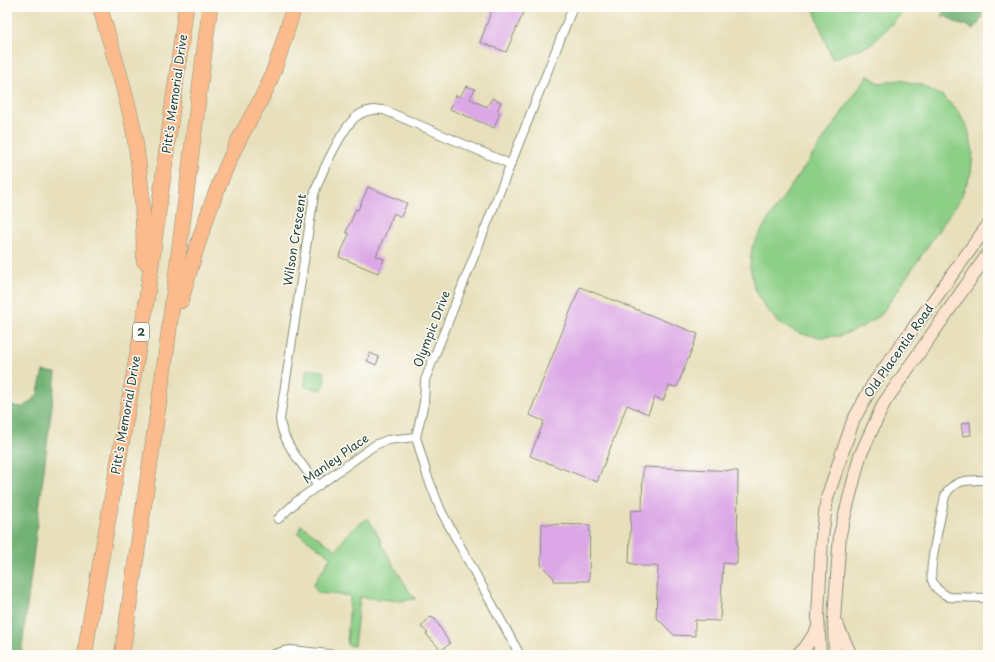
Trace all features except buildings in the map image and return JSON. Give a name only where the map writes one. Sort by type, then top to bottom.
[{"type":"highway","points":[[100,7],[128,103],[138,162],[144,216],[145,311]]},
{"type":"highway","name":"Pitt's Memorial Drive","points":[[85,655],[145,311],[186,7]]},
{"type":"highway","name":"Pitt's Memorial Drive","points":[[122,655],[166,354],[210,7]]},
{"type":"highway","points":[[166,354],[194,255],[216,193],[233,151],[271,77],[294,7]]},
{"type":"main road","name":"Old Placentia Road","points":[[820,655],[818,616],[822,537],[827,498],[853,421],[873,384],[988,225]]},
{"type":"main road","name":"Old Placentia Road","points":[[835,655],[834,620],[840,534],[860,456],[884,403],[988,254]]},
{"type":"main road","points":[[798,655],[805,648],[818,628],[818,616]]},
{"type":"main road","points":[[834,620],[851,655]]},
{"type":"street","name":"Olympic Drive","points":[[520,655],[441,511],[427,475],[416,437],[424,402],[425,380],[573,7]]},
{"type":"street","name":"Wilson Crescent","points":[[318,486],[288,444],[282,431],[280,419],[314,195],[318,183],[344,130],[352,120],[363,112],[370,110],[384,110],[510,164]]},
{"type":"street","name":"Manley Place","points":[[278,519],[297,501],[381,442],[392,439],[416,437]]},
{"type":"street","points":[[988,480],[970,480],[959,482],[954,484],[945,496],[931,574],[936,588],[944,595],[954,598],[988,598]]},
{"type":"street","points":[[271,655],[291,650],[338,655]]},
{"type":"green space","points":[[813,7],[908,7],[872,44],[832,59]]},
{"type":"green space","points":[[938,7],[988,7],[988,10],[981,12],[982,17],[977,26],[972,30],[967,25],[960,25],[949,18],[942,16],[944,11],[939,10]]},
{"type":"green space","points":[[868,75],[879,83],[900,80],[922,85],[944,97],[958,111],[968,129],[973,152],[971,173],[960,199],[880,316],[862,327],[840,336],[820,337],[801,334],[779,323],[764,306],[754,287],[750,267],[752,247],[767,221]]},
{"type":"green space","points":[[306,370],[323,371],[325,373],[324,379],[326,379],[322,390],[305,387]]},
{"type":"green space","points":[[43,371],[56,373],[21,655],[7,655],[7,405],[23,407],[37,396]]},
{"type":"green space","points":[[368,518],[382,542],[381,543],[415,599],[400,601],[360,597],[354,646],[347,645],[350,596],[318,593],[313,585],[331,557],[298,533],[301,525],[336,550],[351,530]]}]
